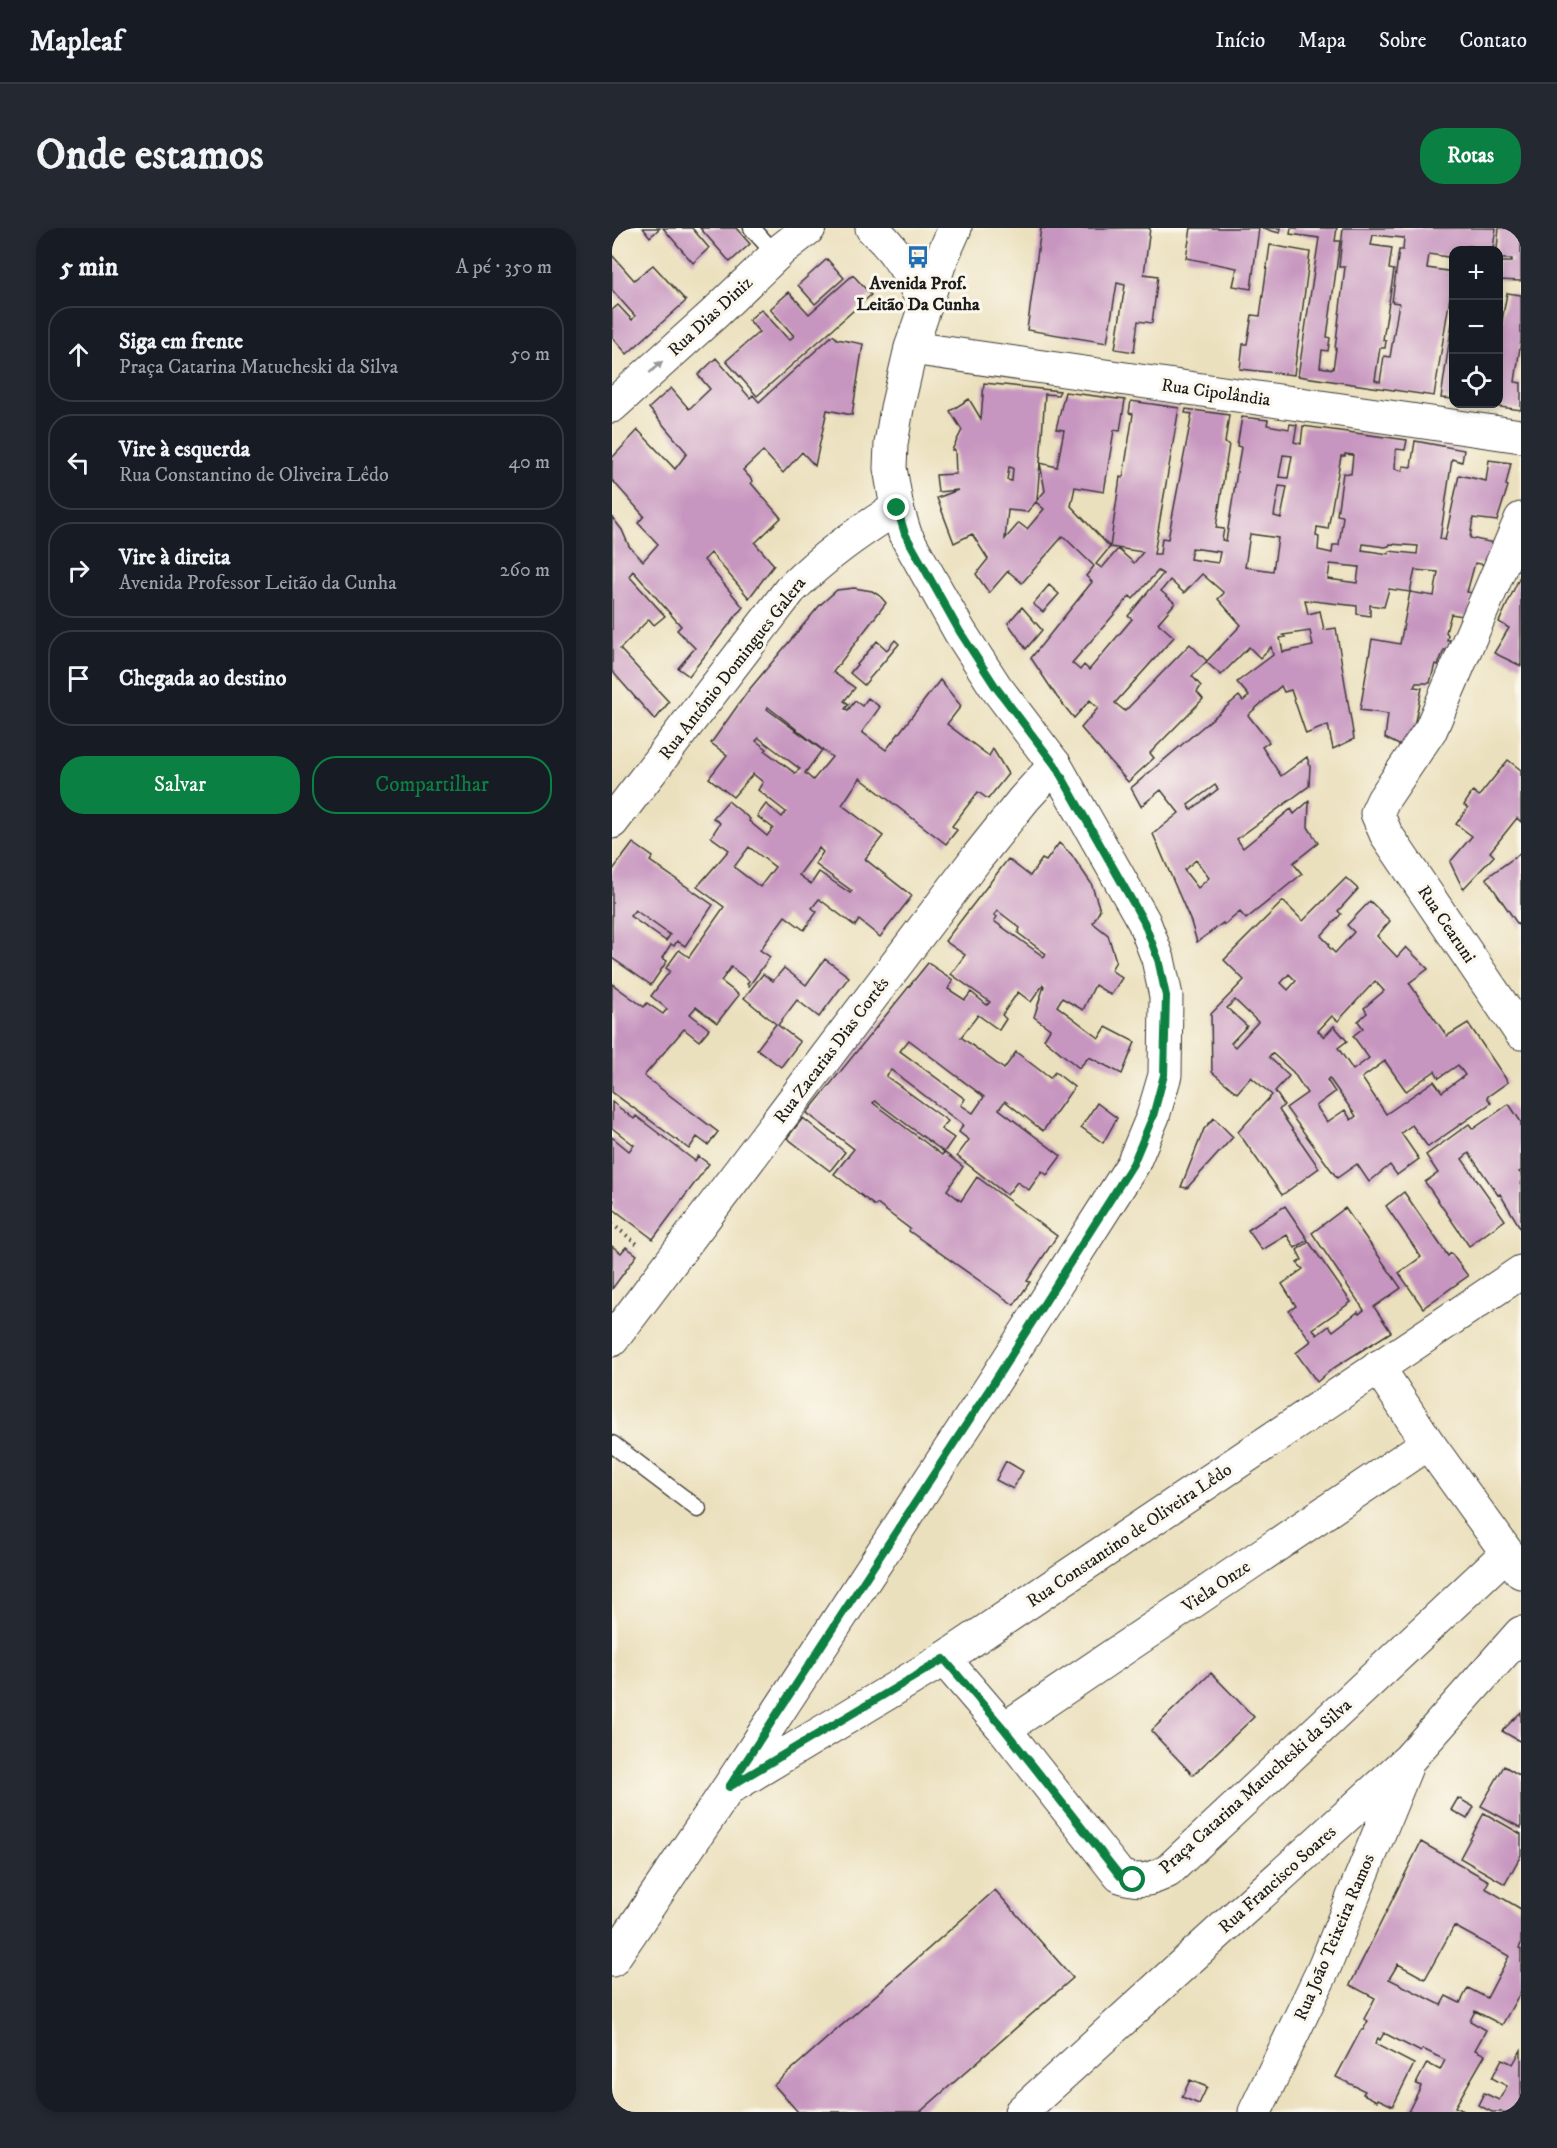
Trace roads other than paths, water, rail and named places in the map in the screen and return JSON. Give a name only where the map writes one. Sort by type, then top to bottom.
[{"type":"street","name":"Rua Dias Diniz","points":[[612,406],[809,228]]},
{"type":"street","points":[[873,228],[887,241],[910,274],[925,306]]},
{"type":"street","points":[[612,1959],[729,1787],[996,1379],[1133,1164],[1153,1116],[1164,1075],[1167,1043],[1166,996],[1158,959],[1144,922],[1055,765],[995,686],[960,632],[905,534],[897,508],[890,468],[897,408],[911,348],[940,262],[955,228]]},
{"type":"street","name":"Rua Cipolândia","points":[[911,348],[1521,435]]},
{"type":"street","name":"Rua Antônio Domingues Galera","points":[[612,822],[790,590],[818,562],[855,534],[897,508]]},
{"type":"street","name":"Rua Cearuni","points":[[1521,519],[1431,729],[1383,800],[1377,813],[1386,834],[1521,1033]]},
{"type":"street","name":"Rua Zacarias Dias Cortês","points":[[612,1340],[976,859],[1024,799],[1055,765]]},
{"type":"street","name":"Rua Constantino de Oliveira Lêdo","points":[[729,1787],[944,1659],[1521,1272]]},
{"type":"street","points":[[1378,1367],[1428,1443],[1514,1563]]},
{"type":"street","name":"Viela Onze","points":[[1004,1729],[1428,1443]]},
{"type":"street","name":"Praça Catarina Matucheski da Silva","points":[[944,1659],[1004,1729],[1120,1876],[1142,1881],[1152,1879],[1168,1870],[1514,1563]]},
{"type":"street","name":"Rua Francisco Soares","points":[[1021,2112],[1409,1759],[1521,1633]]},
{"type":"street","name":"Rua João Teixeira Ramos","points":[[1255,2112],[1324,1968],[1409,1759]]},
{"type":"lane","points":[[752,228],[777,255]]},
{"type":"lane","points":[[612,1444],[698,1509]]},
{"type":"place","name":"Avenida Prof. Leitão Da Cunha","points":[[918,257]]}]
